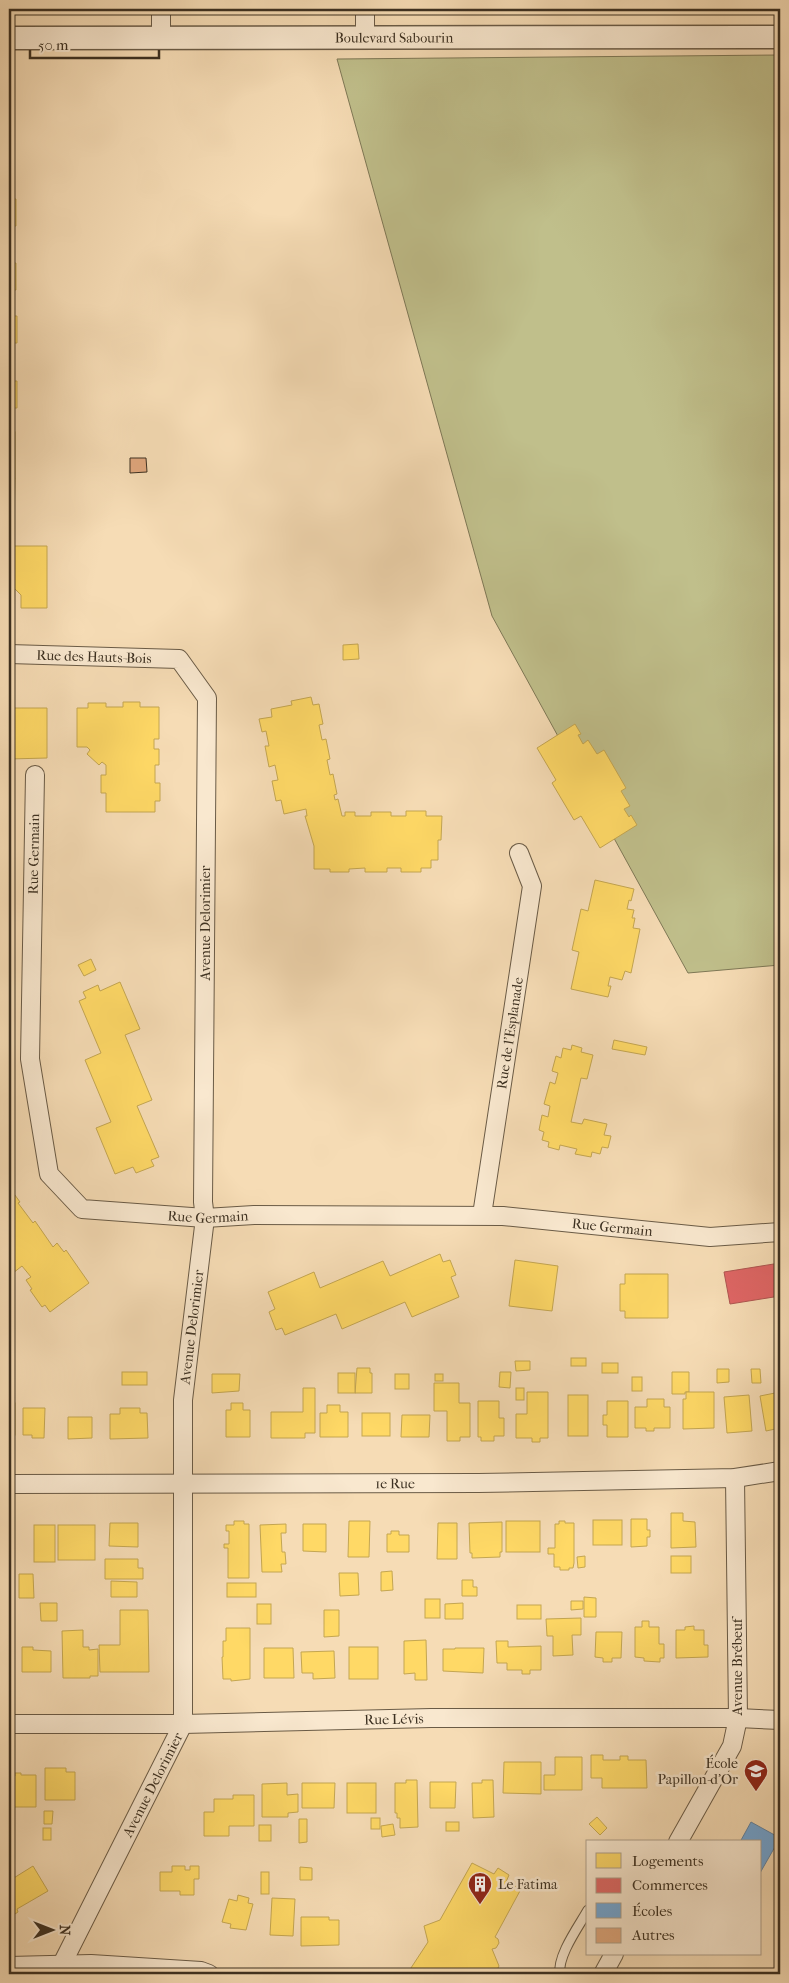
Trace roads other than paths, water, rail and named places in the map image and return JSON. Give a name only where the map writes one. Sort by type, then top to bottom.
[{"type":"street","points":[[161,9],[161,38]]},
{"type":"street","points":[[365,9],[365,38]]},
{"type":"street","name":"Boulevard Sabourin","points":[[9,38],[780,37]]},
{"type":"street","name":"Rue des Hauts-Bois","points":[[9,654],[179,660]]},
{"type":"street","name":"Avenue Delorimier","points":[[60,1969],[183,1724],[183,1400],[205,1218],[203,1202],[206,698],[179,660]]},
{"type":"street","name":"Rue Germain","points":[[35,775],[30,1059],[50,1174],[82,1210],[205,1218],[254,1215],[482,1215],[710,1237],[780,1232]]},
{"type":"street","name":"Rue de l'Esplanade","points":[[482,1215],[532,886],[519,853]]},
{"type":"street","name":"1e Rue","points":[[9,1484],[182,1482],[478,1483],[735,1478],[780,1471]]},
{"type":"street","name":"Avenue Brébeuf","points":[[679,1840],[732,1746],[738,1718],[735,1478]]},
{"type":"street","name":"Rue Lévis","points":[[9,1724],[183,1724],[431,1718],[738,1718],[780,1720]]},
{"type":"street","points":[[603,1974],[613,1956]]},
{"type":"street","points":[[9,1966],[60,1969],[91,1964],[201,1971],[209,1974]]},
{"type":"lane","points":[[560,1974],[559,1969],[564,1952],[586,1914]]},
{"type":"place","name":"École Papillon-d'Or","points":[[756,1792]]},
{"type":"place","name":"Le Fatima","points":[[480,1905]]}]
